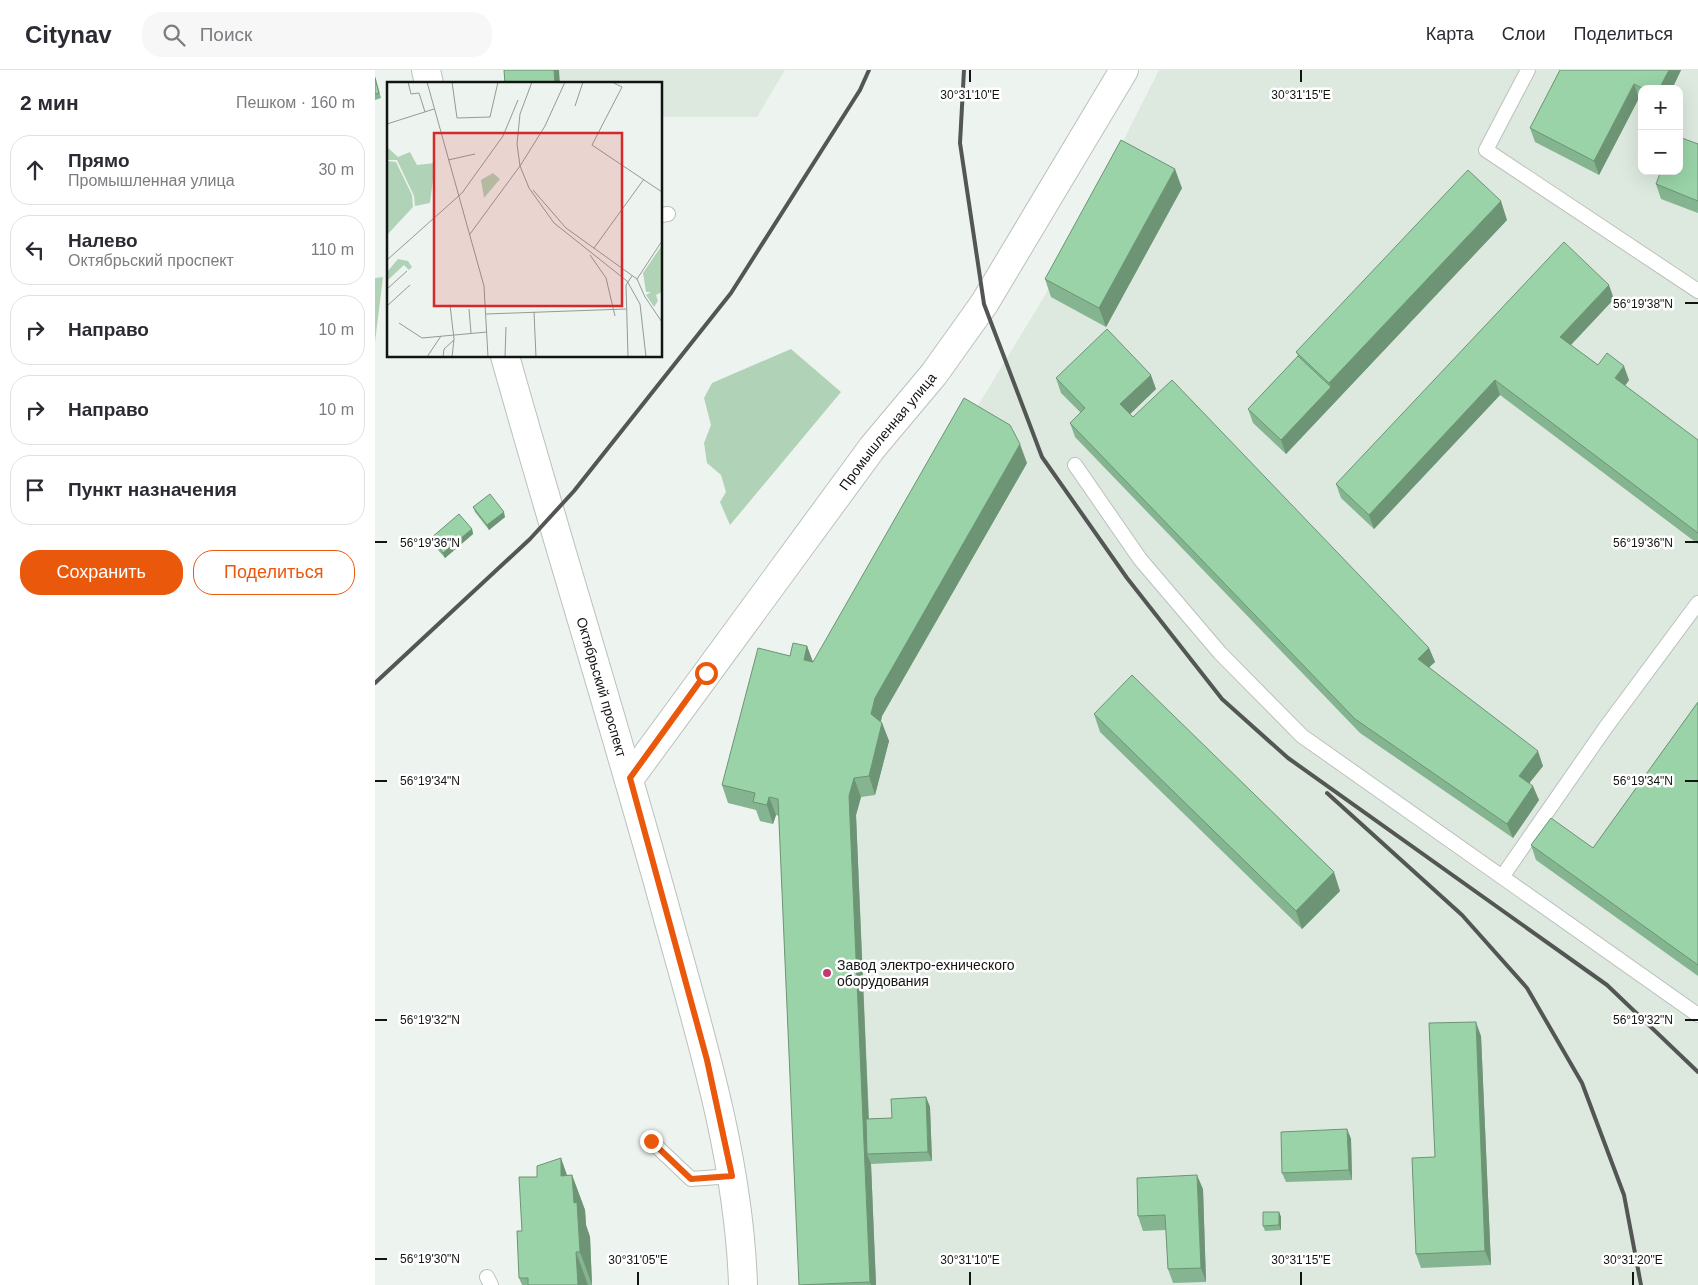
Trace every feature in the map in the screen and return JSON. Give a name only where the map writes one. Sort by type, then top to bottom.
[{"type":"main road","name":"Промышленная улица","points":[[630,778],[872,448],[940,366],[984,304],[1124,70]]},
{"type":"main road","name":"Октябрьский проспект","points":[[506,358],[552,526],[630,778],[707,1060],[732,1176],[741,1237],[743,1285]]},
{"type":"lane","points":[[1528,70],[1486,150],[1698,291]]},
{"type":"lane","points":[[1075,465],[1140,559],[1220,653],[1303,736],[1698,1015]]},
{"type":"lane","points":[[1502,877],[1607,727],[1698,602]]},
{"type":"lane","points":[[651,1141],[691,1179],[732,1176]]},
{"type":"shaded area","points":[[559,70],[785,70],[757,117],[663,117],[663,82],[560,82]]},
{"type":"shaded area","points":[[1159,70],[1698,70],[1698,1285],[805,1285],[785,818],[971,417],[1044,297]]},
{"type":"green space","points":[[383,277],[375,342],[375,278]]},
{"type":"green space","points":[[791,349],[841,392],[730,525],[720,502],[726,492],[721,475],[707,463],[704,443],[711,425],[704,398],[712,383]]},
{"type":"building","points":[[504,70],[554,70],[555,82],[505,82]]},
{"type":"building","points":[[1560,70],[1669,70],[1661,85],[1638,86],[1634,84],[1594,161],[1530,128]]},
{"type":"building","points":[[375,78],[379,93],[375,94]]},
{"type":"building","points":[[1683,138],[1698,144],[1698,201],[1656,184],[1659,175],[1683,175]]},
{"type":"building","points":[[1121,140],[1175,169],[1099,308],[1045,279]]},
{"type":"building","points":[[1468,170],[1501,201],[1329,383],[1296,352]]},
{"type":"building","points":[[1564,242],[1609,285],[1560,337],[1598,365],[1607,353],[1624,366],[1615,378],[1698,440],[1698,533],[1495,380],[1369,515],[1336,484]]},
{"type":"building","points":[[1107,329],[1151,375],[1120,404],[1133,417],[1172,380],[1429,648],[1418,659],[1538,751],[1519,776],[1533,786],[1507,824],[1355,719],[1070,423],[1085,408],[1056,378]]},
{"type":"building","points":[[1298,356],[1331,387],[1281,440],[1248,409]]},
{"type":"building","points":[[964,398],[1010,425],[1020,444],[875,698],[871,714],[882,723],[869,776],[854,778],[849,796],[870,1282],[799,1285],[778,799],[769,797],[767,805],[753,802],[755,793],[722,785],[758,648],[790,656],[793,643],[807,646],[804,660],[813,662]]},
{"type":"building","points":[[490,494],[504,512],[487,525],[473,507]]},
{"type":"building","points":[[459,514],[472,529],[443,553],[431,538]]},
{"type":"building","points":[[1132,675],[1334,872],[1296,911],[1094,714]]},
{"type":"building","points":[[1698,702],[1698,965],[1531,845],[1551,818],[1593,848]]},
{"type":"building","points":[[1476,1022],[1485,1251],[1416,1254],[1412,1158],[1435,1157],[1429,1023]]},
{"type":"building","points":[[926,1097],[928,1152],[867,1154],[866,1119],[892,1118],[891,1099]]},
{"type":"building","points":[[1347,1129],[1349,1170],[1282,1173],[1281,1132]]},
{"type":"building","points":[[561,1158],[561,1176],[572,1175],[574,1203],[577,1202],[580,1252],[576,1252],[578,1285],[528,1285],[528,1278],[519,1278],[517,1231],[522,1231],[519,1177],[537,1177],[537,1166]]},
{"type":"building","points":[[1197,1175],[1201,1268],[1168,1269],[1165,1215],[1138,1216],[1137,1178]]},
{"type":"building","points":[[1263,1212],[1279,1212],[1279,1225],[1263,1226]]},
{"type":"railway","points":[[375,683],[530,539],[574,491],[731,293],[860,90],[869,70]]},
{"type":"railway","points":[[964,70],[960,143],[984,304],[1042,457],[1127,578],[1222,699],[1288,758],[1607,985],[1698,1072]]},
{"type":"railway","points":[[1327,793],[1462,915],[1527,988],[1582,1083],[1624,1195],[1641,1285]]},
{"type":"place","name":"Завод электро-ехнического оборудования","points":[[827,973]]},
{"type":"route","points":[[651,1141],[691,1179],[732,1176],[707,1060],[630,778],[706,673]]}]
